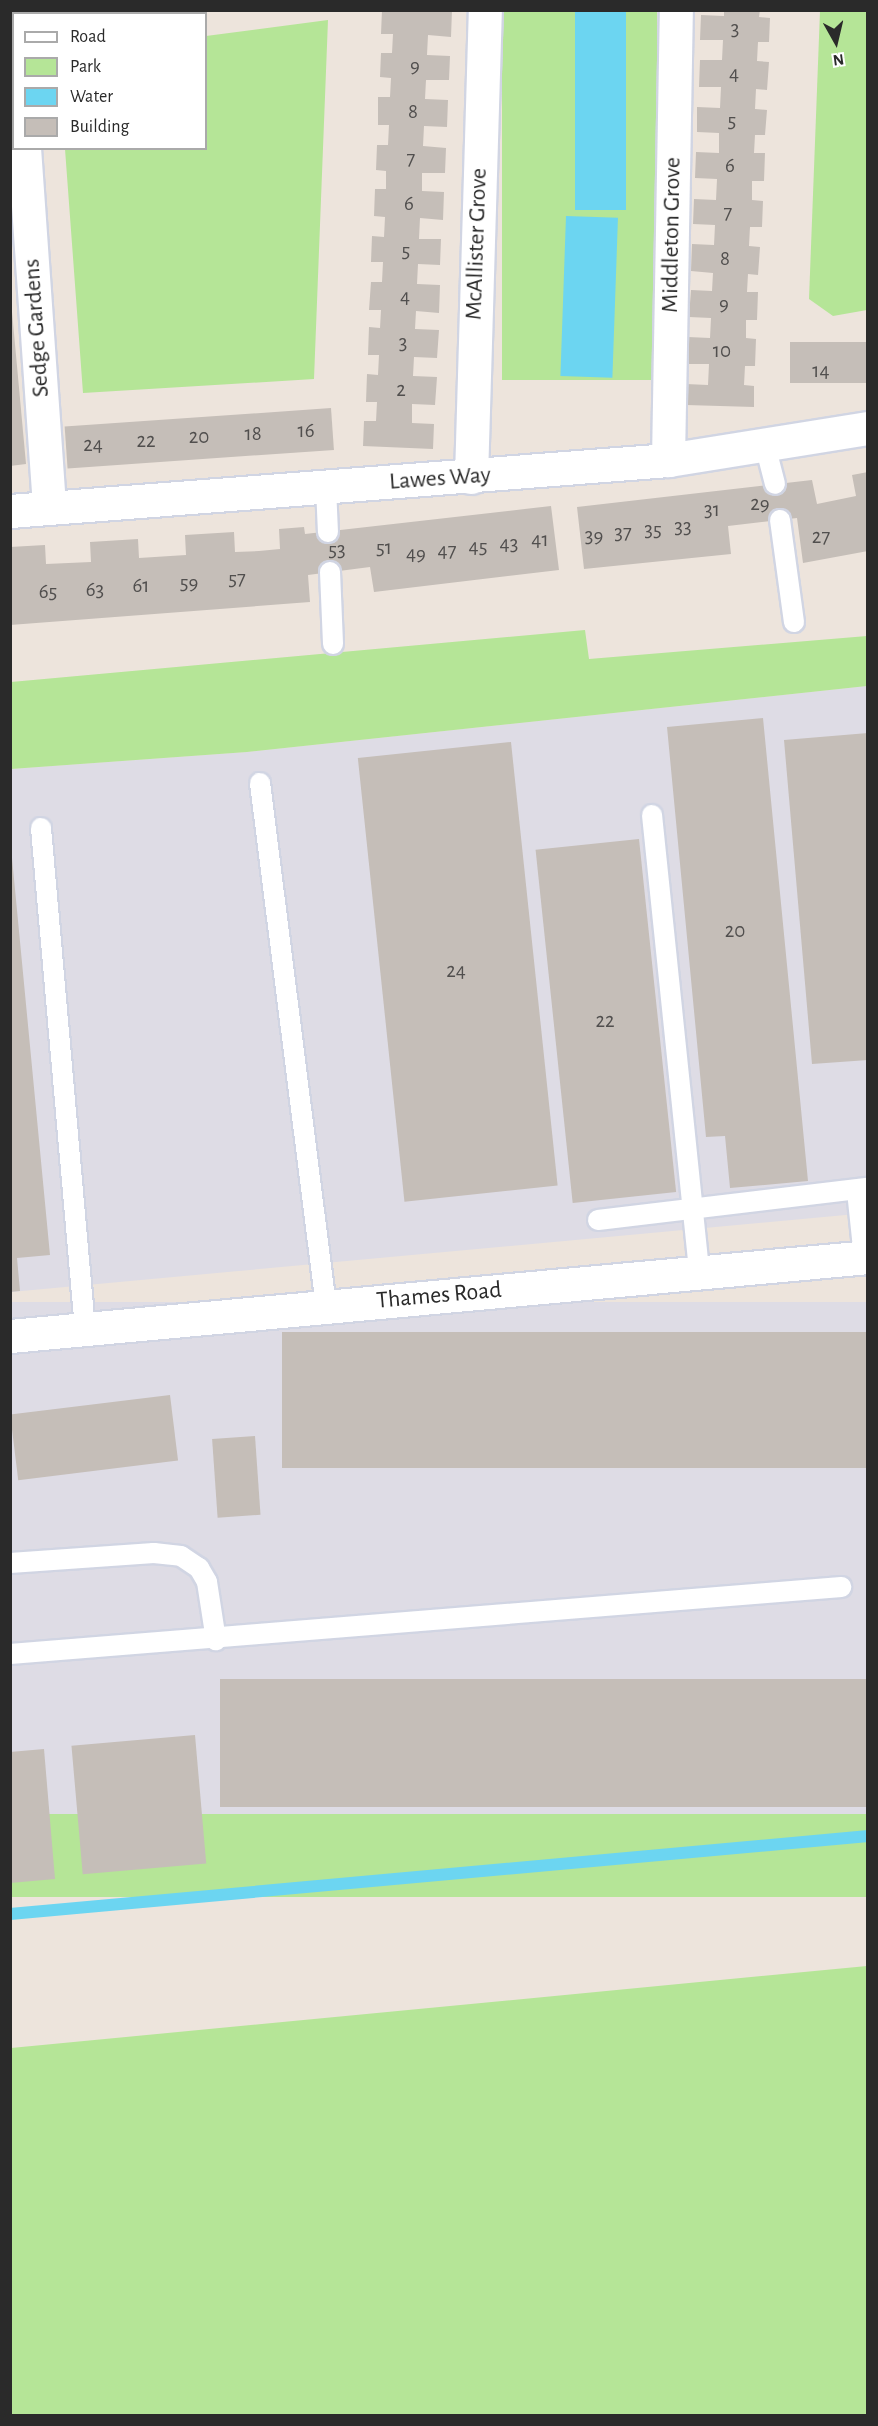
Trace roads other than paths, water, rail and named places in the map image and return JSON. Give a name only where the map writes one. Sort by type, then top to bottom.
[{"type":"street","name":"McAllister Grove","points":[[471,477],[485,10]]},
{"type":"street","name":"Middleton Grove","points":[[668,460],[676,10]]},
{"type":"street","name":"Sedge Gardens","points":[[24,150],[49,507]]},
{"type":"street","name":"Lawes Way","points":[[10,511],[668,460],[867,428]]},
{"type":"street","name":"Thames Road","points":[[10,1336],[866,1257]]},
{"type":"lane","points":[[765,445],[775,484]]},
{"type":"lane","points":[[326,487],[328,532]]},
{"type":"lane","points":[[780,520],[794,622]]},
{"type":"lane","points":[[330,572],[333,644]]},
{"type":"lane","points":[[260,783],[326,1306]]},
{"type":"lane","points":[[652,815],[699,1273]]},
{"type":"lane","points":[[41,828],[85,1329]]},
{"type":"lane","points":[[598,1220],[862,1190],[866,1257]]},
{"type":"lane","points":[[10,1563],[154,1553],[181,1556],[199,1568],[207,1582],[216,1640]]},
{"type":"lane","points":[[10,1654],[216,1640],[841,1587]]},
{"type":"water","points":[[575,11],[626,11],[626,210],[575,210]]},
{"type":"water","points":[[566,216],[618,218],[612,378],[560,376]]},
{"type":"waterway","points":[[10,1914],[868,1836]]}]
